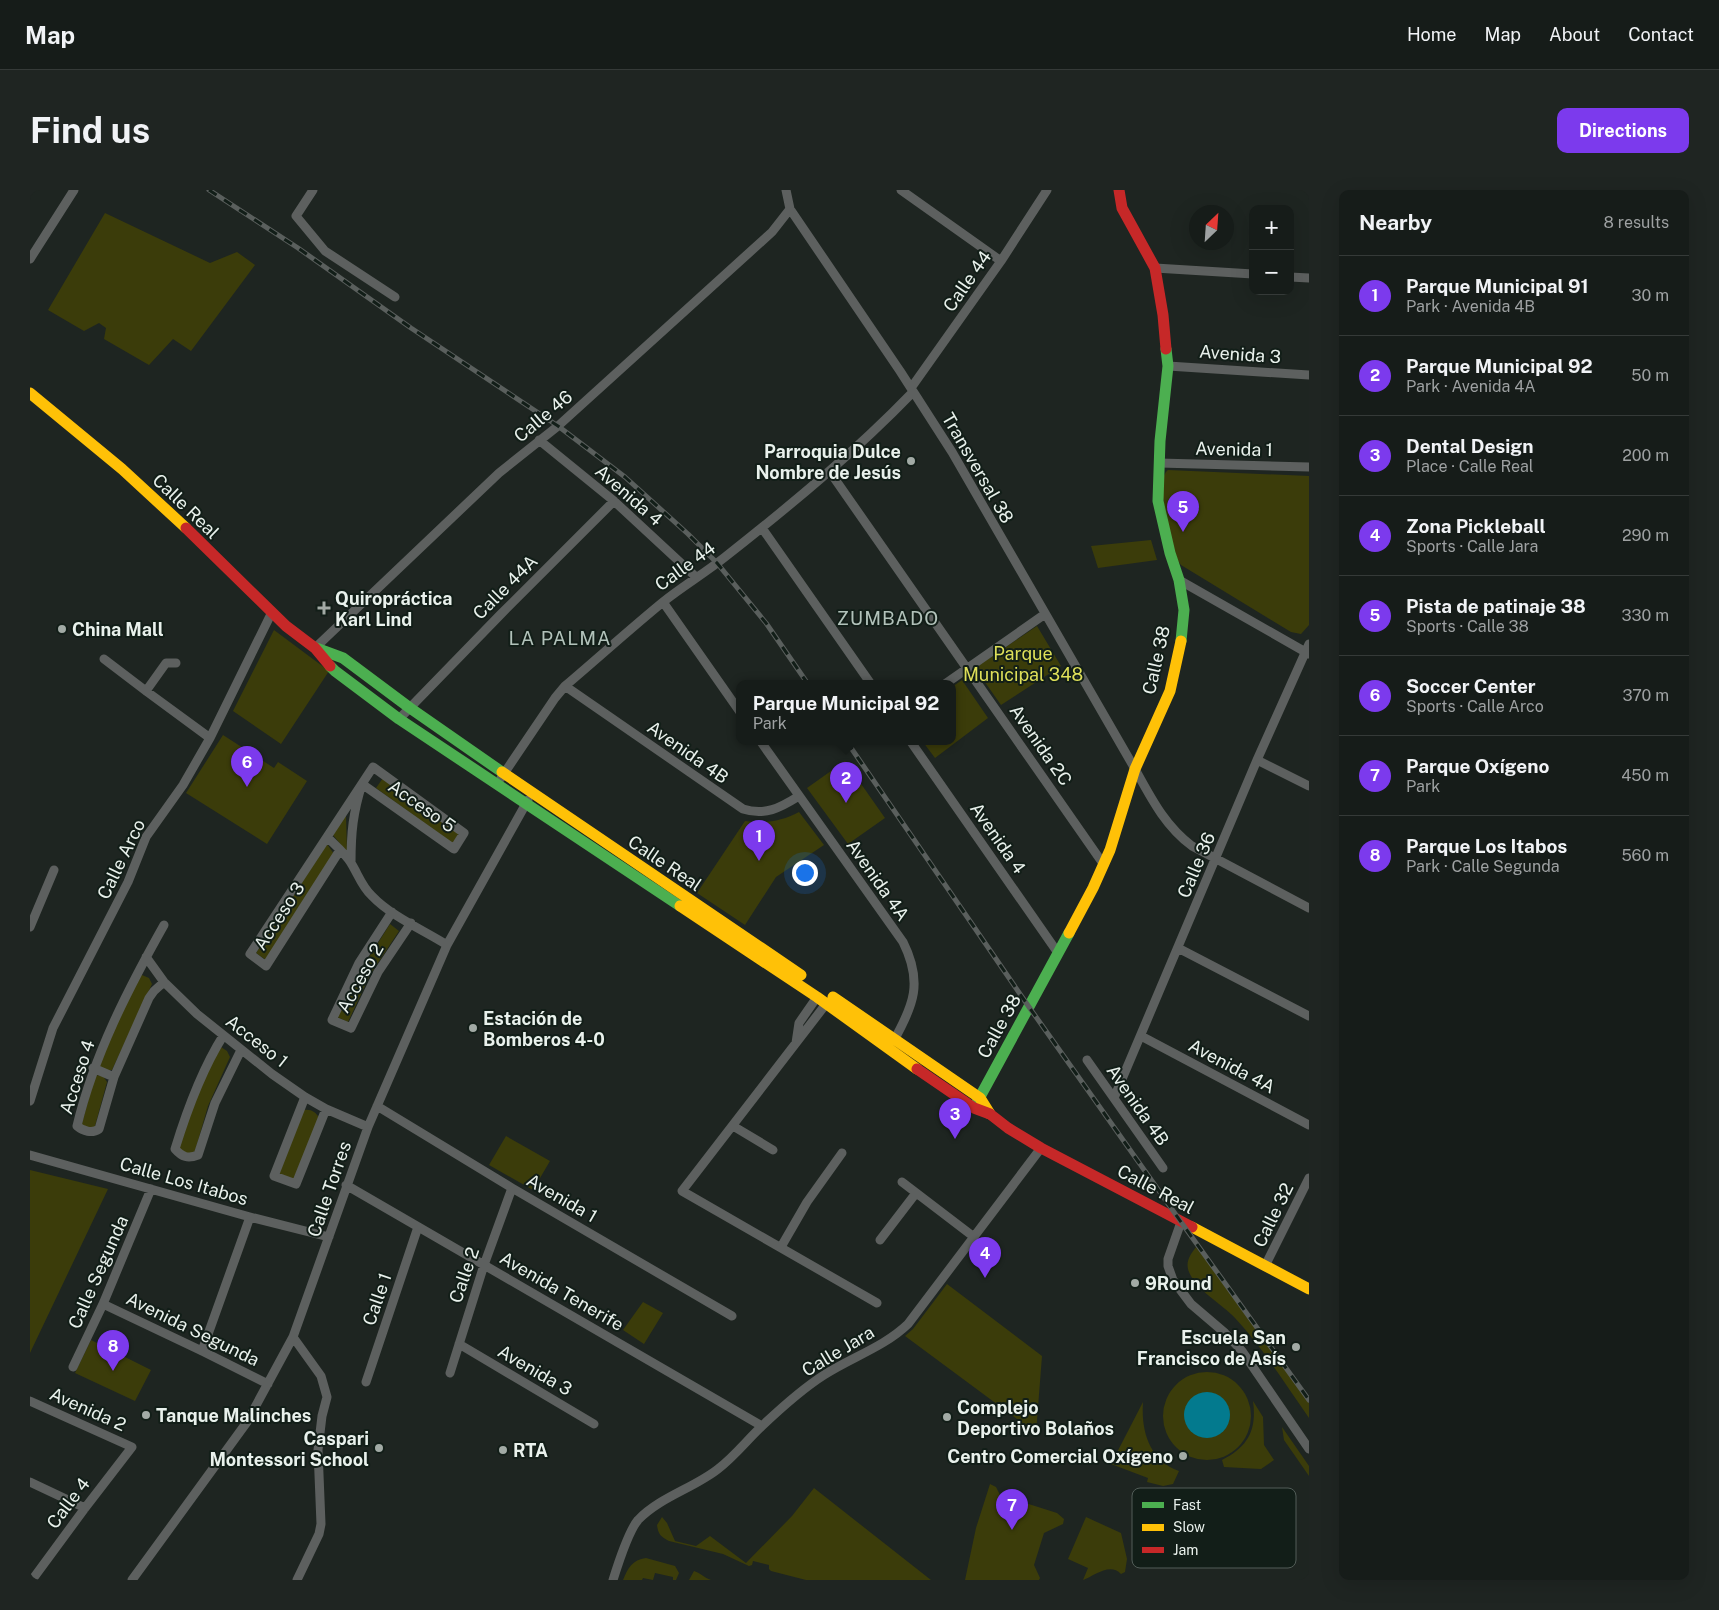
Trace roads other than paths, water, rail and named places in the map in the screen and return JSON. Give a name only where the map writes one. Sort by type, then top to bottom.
[{"type":"main road","name":"Calle 38","points":[[974,1108],[1104,865],[1135,769],[1170,691],[1180,641],[1184,610],[1179,580],[1161,522],[1158,501],[1159,463],[1168,366],[1163,315],[1155,268],[1122,208],[1119,190]]},
{"type":"main road","name":"Calle Real","points":[[30,393],[122,469],[286,626],[315,648],[335,671],[399,720],[822,1000],[980,1098],[990,1114]]},
{"type":"main road","name":"Calle Real","points":[[315,648],[342,658],[504,774],[826,992],[974,1108],[990,1114],[1008,1128],[1041,1148],[1309,1290]]},
{"type":"street","points":[[30,259],[74,190]]},
{"type":"street","points":[[313,190],[296,216],[325,251],[395,297]]},
{"type":"street","name":"Transversal 38","points":[[786,190],[790,209],[952,452],[1165,821],[1183,839],[1309,908]]},
{"type":"street","points":[[901,190],[1001,261]]},
{"type":"street","name":"Calle 44","points":[[496,784],[565,686],[663,602],[762,528],[830,472],[878,428],[912,390],[1001,261],[1047,190]]},
{"type":"street","name":"Calle 46","points":[[315,648],[500,473],[558,426],[772,232],[790,209]]},
{"type":"street","points":[[1155,268],[1249,274]]},
{"type":"street","points":[[1294,277],[1309,278]]},
{"type":"street","name":"Avenida 3","points":[[1168,366],[1309,375]]},
{"type":"street","name":"Avenida 4","points":[[540,440],[614,501],[696,577]]},
{"type":"street","name":"Avenida 1","points":[[1159,463],[1309,467]]},
{"type":"street","name":"Avenida 2C","points":[[830,472],[1104,865]]},
{"type":"street","name":"Calle 44A","points":[[399,720],[614,501]]},
{"type":"street","points":[[762,528],[868,680]]},
{"type":"street","points":[[1179,580],[1308,650]]},
{"type":"street","points":[[663,602],[736,706]]},
{"type":"street","name":"Calle Arco","points":[[30,1101],[54,1028],[128,882],[146,837],[183,785],[210,738],[272,612]]},
{"type":"street","points":[[952,680],[1045,614]]},
{"type":"street","name":"Calle 36","points":[[1114,1098],[1257,760],[1308,650]]},
{"type":"street","points":[[104,658],[146,692],[210,738]]},
{"type":"street","points":[[146,692],[166,663],[176,663]]},
{"type":"street","name":"Avenida 4B","points":[[565,686],[743,809],[752,812],[770,812],[799,796]]},
{"type":"street","name":"Avenida 4A","points":[[763,745],[897,934],[909,955],[915,979],[914,989],[904,1022],[892,1045]]},
{"type":"street","name":"Avenida 4","points":[[913,745],[1058,953]]},
{"type":"street","points":[[1257,760],[1309,786]]},
{"type":"street","name":"Acceso 5","points":[[373,766],[464,833],[454,849],[362,784],[373,766]]},
{"type":"street","points":[[362,784],[327,838],[351,863],[372,896],[392,912],[447,944]]},
{"type":"street","points":[[351,863],[351,833],[354,808],[362,784]]},
{"type":"street","name":"Calle Torres","points":[[132,1580],[247,1422],[292,1337],[368,1127],[447,944],[532,793]]},
{"type":"street","name":"Acceso 3","points":[[327,838],[250,954],[266,966],[340,850]]},
{"type":"street","points":[[30,927],[54,870]]},
{"type":"street","name":"Acceso 2","points":[[392,912],[359,963],[332,1020],[351,1028],[378,972],[411,923]]},
{"type":"street","name":"Acceso 4","points":[[164,925],[146,957],[93,1068],[77,1126],[80,1129],[90,1132],[99,1129],[114,1077],[149,998],[164,982]]},
{"type":"street","points":[[1178,948],[1309,1016]]},
{"type":"street","name":"Acceso 1","points":[[146,957],[164,982],[196,1014],[241,1050],[305,1097],[326,1109],[368,1127]]},
{"type":"street","points":[[822,1000],[800,1023],[795,1046],[682,1191],[781,1246],[877,1303]]},
{"type":"street","points":[[223,1036],[216,1046],[190,1100],[175,1150],[181,1155],[191,1158],[198,1155],[215,1103],[241,1050]]},
{"type":"street","name":"Avenida 4A","points":[[1141,1036],[1309,1125]]},
{"type":"street","name":"Avenida 4B","points":[[1087,1060],[1163,1168]]},
{"type":"street","points":[[93,1068],[114,1077]]},
{"type":"street","points":[[305,1097],[274,1176],[296,1184],[326,1109]]},
{"type":"street","name":"Avenida 1","points":[[377,1106],[512,1188],[732,1316]]},
{"type":"street","points":[[733,1126],[772,1150]]},
{"type":"street","name":"Calle Jara","points":[[613,1580],[628,1541],[639,1520],[660,1504],[720,1467],[741,1449],[762,1426],[810,1384],[882,1344],[899,1333],[908,1324],[1041,1148]]},
{"type":"street","points":[[781,1246],[807,1202],[842,1153]]},
{"type":"street","name":"Calle Los Itabos","points":[[30,1154],[250,1217],[329,1237]]},
{"type":"street","name":"Calle 32","points":[[1265,1266],[1309,1178]]},
{"type":"street","points":[[902,1182],[974,1237]]},
{"type":"street","name":"Avenida Tenerife","points":[[346,1185],[762,1426]]},
{"type":"street","name":"Calle 2","points":[[450,1373],[484,1265],[512,1188]]},
{"type":"street","name":"Calle Segunda","points":[[72,1366],[103,1304],[151,1189]]},
{"type":"street","points":[[880,1240],[916,1192]]},
{"type":"street","points":[[202,1350],[250,1217]]},
{"type":"street","points":[[1181,1222],[1168,1259],[1168,1266],[1173,1280],[1190,1304],[1225,1333],[1242,1352],[1309,1449]]},
{"type":"street","name":"Calle 1","points":[[366,1382],[418,1226]]},
{"type":"street","name":"Avenida Segunda","points":[[103,1304],[202,1350],[268,1384]]},
{"type":"street","points":[[292,1337],[321,1376],[326,1397],[318,1450],[321,1524],[319,1534],[297,1580]]},
{"type":"street","name":"Avenida 3","points":[[459,1344],[594,1424]]},
{"type":"street","name":"Avenida 2","points":[[30,1401],[132,1447]]},
{"type":"street","name":"Calle 4","points":[[32,1580],[132,1447]]},
{"type":"street","points":[[30,1482],[85,1508]]},
{"type":"water","points":[[1207,1392],[1220,1396],[1226,1402],[1230,1415],[1226,1428],[1220,1434],[1207,1438],[1194,1434],[1188,1428],[1184,1415],[1188,1402],[1194,1396]]},
{"type":"railway","points":[[209,190],[298,248],[411,328],[558,426],[625,477],[717,563],[766,623],[805,680]]},
{"type":"railway","points":[[849,745],[1029,1007],[1309,1400]]},
{"type":"place","name":"Parroquia Dulce Nombre de Jesús","points":[[911,461]]},
{"type":"place","name":"Pista de patinaje 38","points":[[1183,532]]},
{"type":"place","name":"Quiropráctica Karl Lind","points":[[324,608]]},
{"type":"place","name":"China Mall","points":[[62,629]]},
{"type":"place","name":"Soccer Center","points":[[247,787]]},
{"type":"place","name":"Parque Municipal 92","points":[[846,803]]},
{"type":"place","name":"Parque Municipal 91","points":[[759,861]]},
{"type":"place","name":"Estación de Bomberos 4-0","points":[[473,1028]]},
{"type":"place","name":"Dental Design","points":[[955,1139]]},
{"type":"place","name":"Zona Pickleball","points":[[985,1278]]},
{"type":"place","name":"9Round","points":[[1135,1283]]},
{"type":"place","name":"Escuela San Francisco de Asís","points":[[1296,1347]]},
{"type":"place","name":"Parque Los Itabos","points":[[113,1371]]},
{"type":"place","name":"Tanque Malinches","points":[[146,1415]]},
{"type":"place","name":"Complejo Deportivo Bolaños","points":[[947,1417]]},
{"type":"place","name":"Caspari Montessori School","points":[[379,1448]]},
{"type":"place","name":"RTA","points":[[503,1450]]},
{"type":"place","name":"Centro Comercial Oxígeno","points":[[1183,1456]]},
{"type":"place","name":"Parque Oxígeno","points":[[1012,1530]]},
{"type":"district","name":"ZUMBADO","points":[[888,618]]},
{"type":"district","name":"LA PALMA","points":[[560,638]]},
{"type":"park label","name":"Parque Municipal 348","points":[[1023,663]]}]
